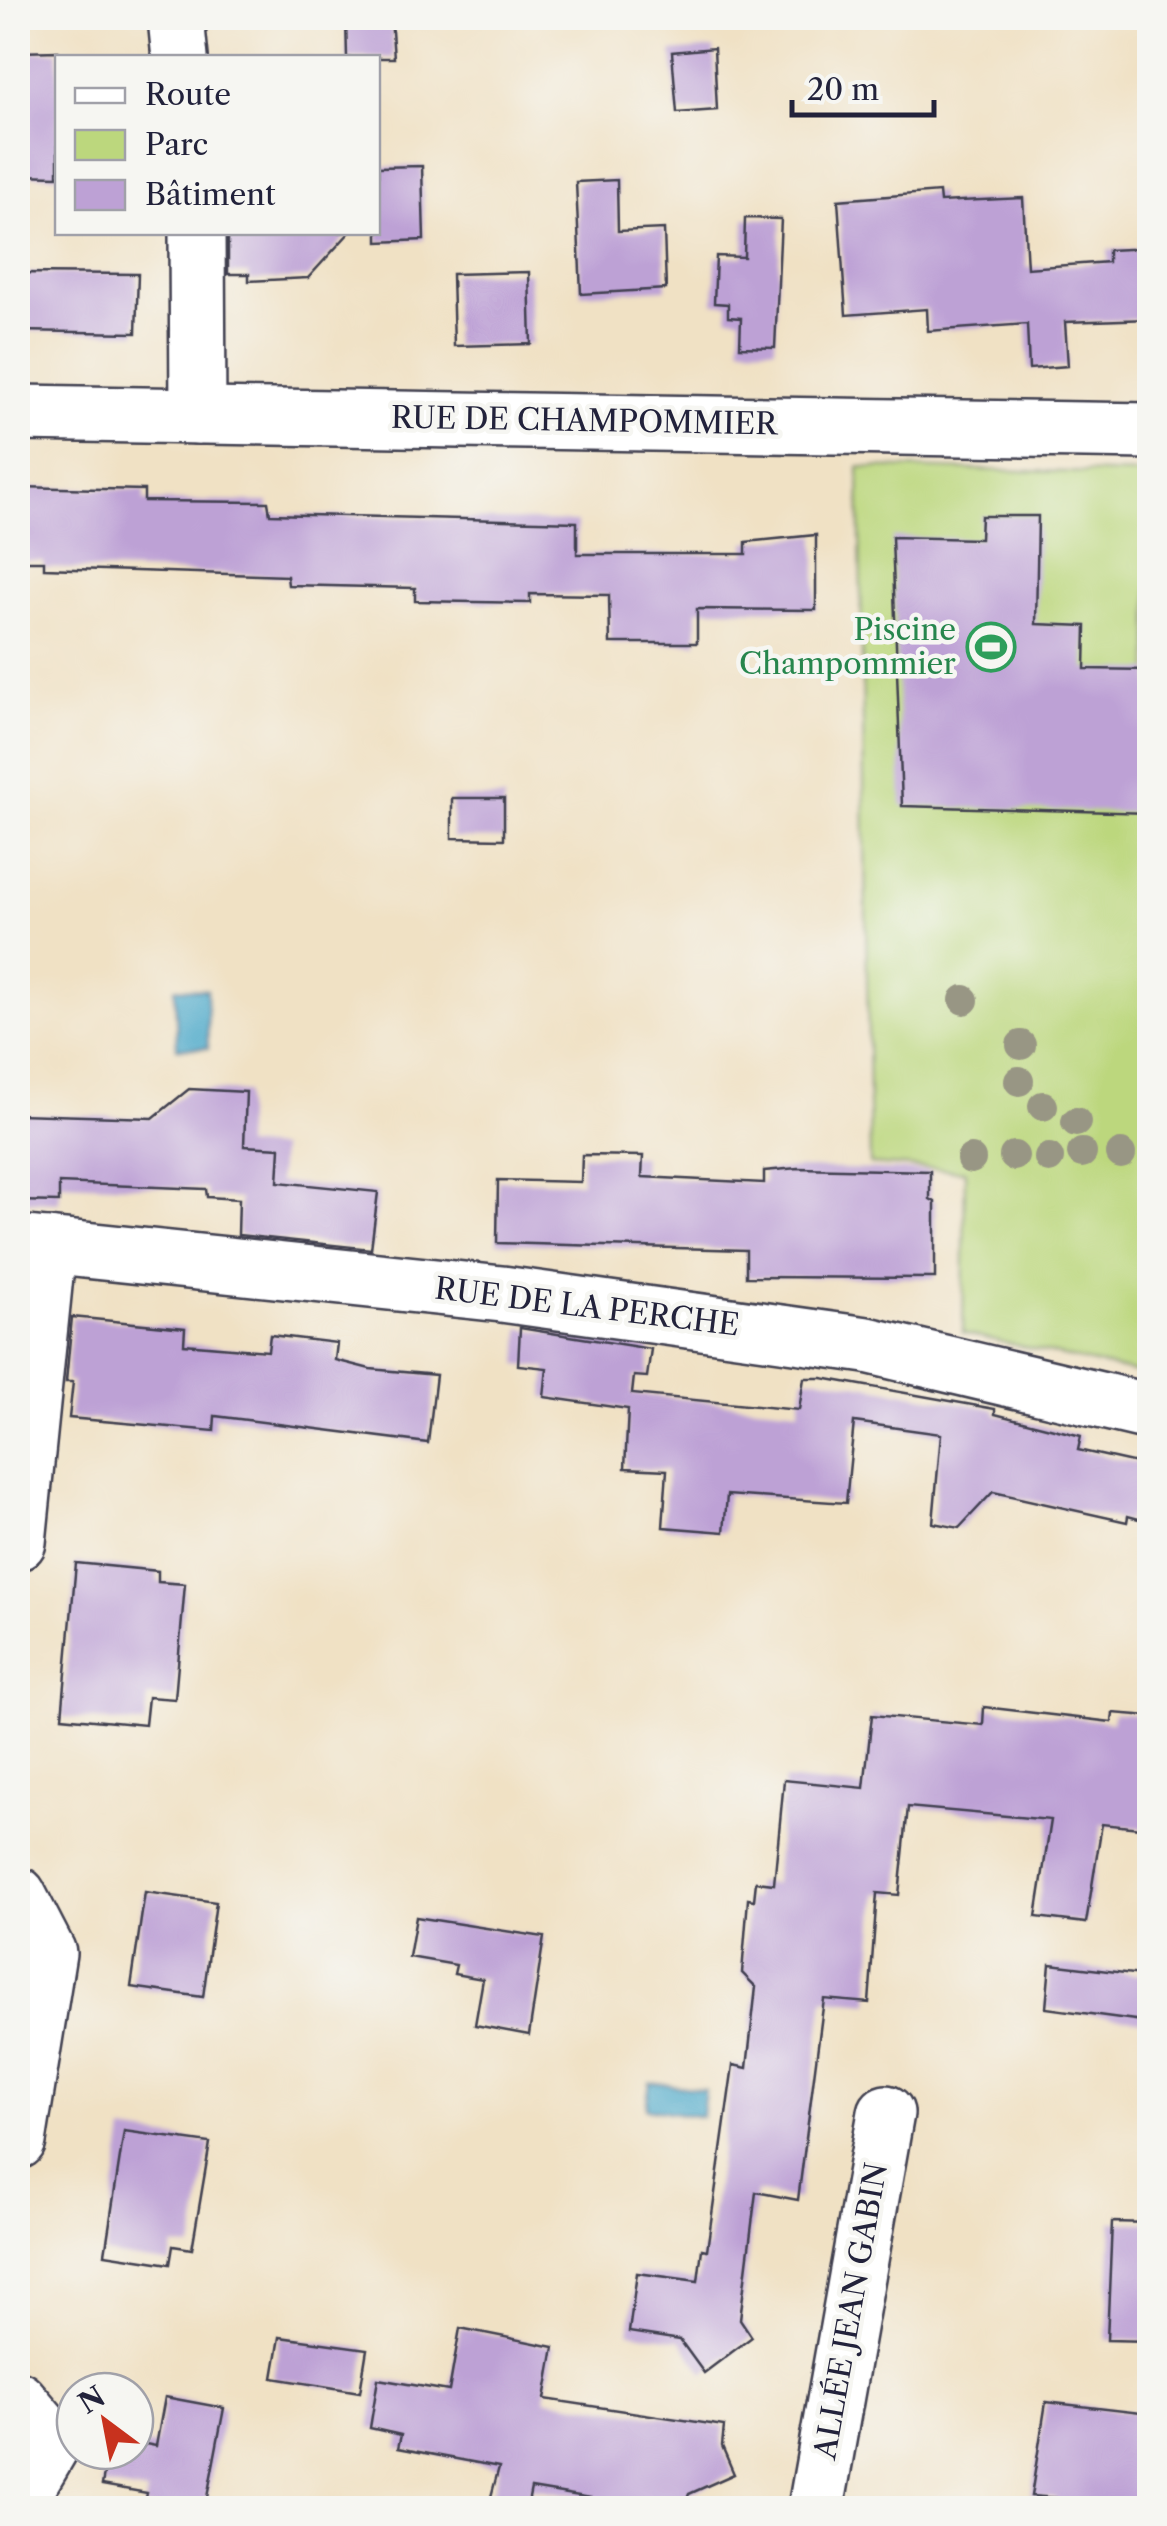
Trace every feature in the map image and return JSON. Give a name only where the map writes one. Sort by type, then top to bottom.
[{"type":"street","points":[[176,18],[180,55]]},
{"type":"street","points":[[197,235],[198,416]]},
{"type":"street","name":"RUE DE CHAMPOMMIER","points":[[18,413],[1150,431]]},
{"type":"street","points":[[18,1542],[33,1244]]},
{"type":"street","name":"RUE DE LA PERCHE","points":[[33,1244],[502,1294],[867,1344],[1150,1412]]},
{"type":"street","points":[[18,1895],[48,1952],[18,2140]]},
{"type":"street","name":"ALLÉE JEAN GABIN","points":[[816,2508],[886,2113]]},
{"type":"street","points":[[18,2399],[54,2441],[18,2502]]},
{"type":"green space","points":[[859,467],[1149,474],[1149,1376],[963,1333],[965,1171],[870,1164]]},
{"type":"water","points":[[175,988],[207,990],[208,1048],[177,1048]]},
{"type":"water","points":[[650,2082],[705,2090],[702,2117],[646,2108]]},
{"type":"building","points":[[346,18],[391,18],[394,58],[347,55]]},
{"type":"building","points":[[714,48],[717,110],[677,113],[672,52]]},
{"type":"building","points":[[58,51],[55,176],[18,175],[18,52]]},
{"type":"building","points":[[422,166],[424,240],[378,242],[380,167]]},
{"type":"building","points":[[617,180],[618,231],[664,229],[666,289],[581,294],[576,182]]},
{"type":"building","points":[[939,192],[940,202],[1023,198],[1027,268],[1108,262],[1108,250],[1150,248],[1150,319],[1065,322],[1068,366],[1029,369],[1027,324],[928,331],[927,309],[846,315],[838,200]]},
{"type":"building","points":[[745,218],[781,219],[775,348],[740,347],[741,318],[728,317],[728,304],[714,303],[716,256],[744,257]]},
{"type":"building","points":[[228,235],[347,235],[308,278],[249,281],[249,274],[228,274]]},
{"type":"building","points":[[529,272],[531,344],[454,346],[452,274]]},
{"type":"building","points":[[18,273],[138,274],[136,333],[18,331]]},
{"type":"building","points":[[18,487],[144,490],[144,501],[268,502],[270,514],[577,522],[577,554],[746,554],[746,542],[816,535],[816,610],[697,609],[697,643],[610,643],[609,595],[530,594],[530,603],[415,601],[415,588],[288,585],[287,576],[44,568],[44,561],[18,561]]},
{"type":"building","name":"Piscine Champommier","points":[[981,516],[1038,516],[1036,624],[1086,626],[1085,669],[1150,670],[1150,813],[902,806],[892,537],[980,539]]},
{"type":"building","points":[[452,798],[504,798],[504,839],[452,838]]},
{"type":"building","points":[[189,1089],[246,1092],[244,1146],[280,1148],[278,1182],[378,1192],[371,1249],[238,1235],[239,1199],[207,1197],[206,1189],[59,1183],[59,1202],[18,1201],[18,1114],[153,1118]]},
{"type":"building","points":[[582,1155],[643,1156],[642,1177],[764,1183],[764,1171],[798,1168],[930,1171],[930,1199],[935,1202],[935,1278],[746,1277],[746,1250],[497,1243],[498,1180],[581,1182]]},
{"type":"building","points":[[72,1317],[185,1328],[184,1344],[268,1351],[270,1335],[337,1343],[335,1360],[370,1369],[436,1375],[428,1443],[215,1416],[214,1431],[69,1418],[73,1382],[66,1382]]},
{"type":"building","points":[[520,1328],[651,1349],[647,1377],[634,1376],[632,1394],[799,1410],[804,1378],[822,1378],[995,1409],[995,1414],[1081,1436],[1078,1450],[1150,1466],[1150,1522],[1128,1516],[1127,1522],[993,1492],[959,1528],[933,1523],[941,1434],[854,1422],[846,1503],[727,1495],[724,1532],[663,1527],[667,1470],[625,1468],[628,1409],[544,1397],[547,1368],[518,1365]]},
{"type":"building","points":[[76,1563],[158,1571],[158,1582],[185,1584],[175,1699],[148,1697],[145,1725],[62,1717]]},
{"type":"building","points":[[984,1707],[1112,1722],[1113,1713],[1150,1716],[1150,1829],[1102,1824],[1086,1923],[1036,1917],[1051,1820],[908,1807],[899,1895],[877,1893],[869,2003],[824,1999],[798,2200],[756,2192],[740,2319],[752,2337],[704,2373],[680,2340],[629,2332],[637,2273],[698,2281],[702,2249],[707,2250],[733,2065],[747,2068],[756,1987],[742,1973],[748,1899],[754,1900],[756,1882],[774,1884],[784,1780],[864,1788],[872,1715],[983,1725]]},
{"type":"building","points":[[145,1892],[216,1902],[203,1997],[131,1987]]},
{"type":"building","points":[[416,1917],[544,1937],[529,2035],[475,2025],[483,1979],[454,1974],[456,1965],[409,1957]]},
{"type":"building","points":[[1050,1964],[1150,1976],[1150,2022],[1046,2008]]},
{"type":"building","points":[[124,2131],[210,2143],[192,2249],[173,2246],[170,2264],[105,2254]]},
{"type":"building","points":[[1112,2222],[1150,2223],[1150,2341],[1107,2340]]},
{"type":"building","points":[[460,2328],[554,2347],[545,2399],[724,2426],[722,2446],[734,2474],[689,2494],[683,2508],[613,2508],[610,2501],[531,2488],[527,2508],[488,2508],[499,2467],[398,2448],[401,2435],[370,2428],[378,2379],[449,2391]]},
{"type":"building","points":[[280,2337],[367,2349],[360,2392],[273,2378]]},
{"type":"building","points":[[165,2397],[224,2408],[205,2508],[144,2508],[147,2493],[102,2485],[104,2471],[155,2471]]},
{"type":"building","points":[[1046,2402],[1150,2414],[1150,2508],[1055,2508],[1056,2498],[1031,2496]]},
{"type":"place","name":"Piscine Champommier","points":[[991,647]]}]
